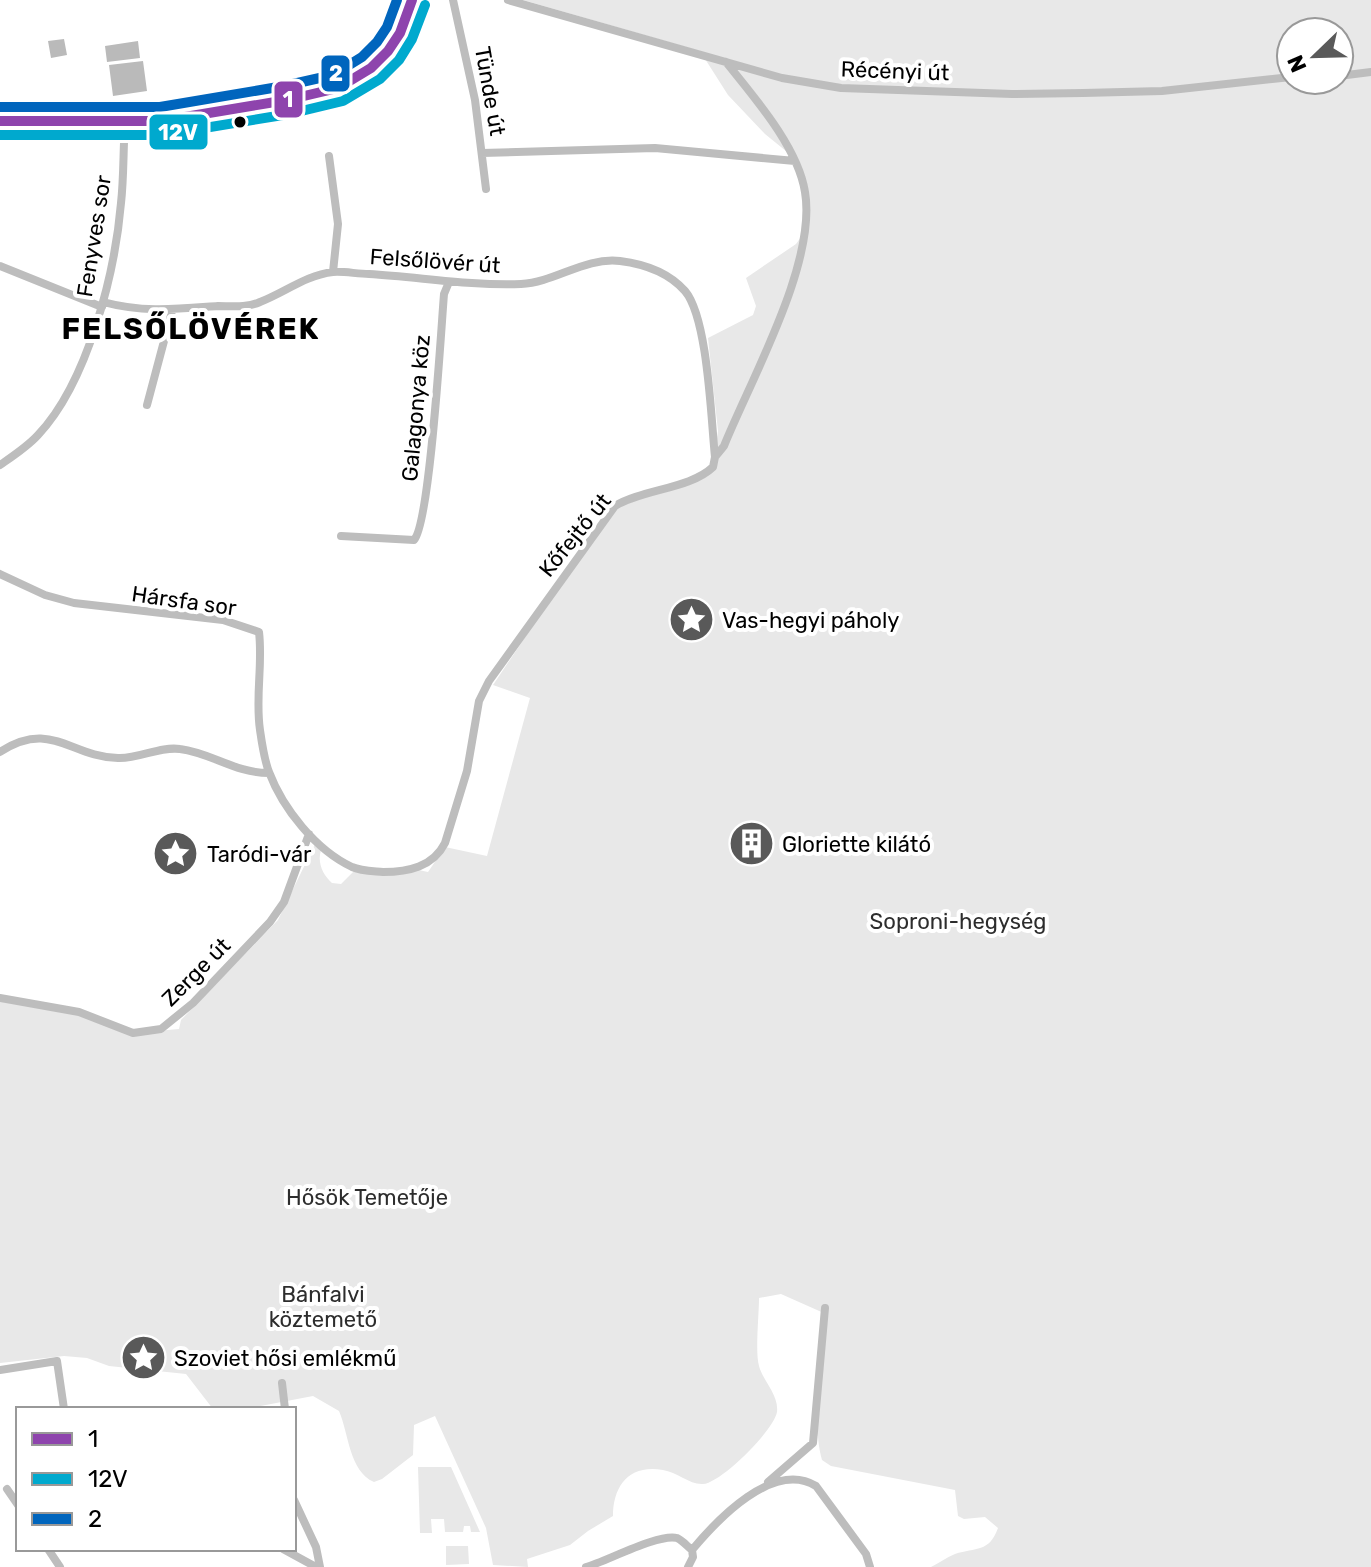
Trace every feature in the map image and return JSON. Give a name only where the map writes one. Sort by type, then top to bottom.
[{"type":"street","points":[[0,121],[161,121],[287,100],[338,88],[371,68],[388,51],[400,33],[412,0]]},
{"type":"street","name":"Tünde út","points":[[453,0],[475,100],[486,189]]},
{"type":"street","name":"Récényi út","points":[[508,0],[782,78],[841,88],[1012,94],[1162,91],[1275,79]]},
{"type":"street","name":"Kőfejtő út","points":[[339,859],[360,870],[404,872],[423,865],[440,853],[467,771],[479,701],[489,681],[615,506],[629,498],[709,471],[724,446],[775,330],[806,238],[805,190],[795,161],[764,110],[726,62]]},
{"type":"street","name":"Fenyves sor","points":[[0,465],[27,446],[53,417],[82,361],[102,305],[115,248],[125,123]]},
{"type":"street","points":[[482,153],[655,148],[795,161]]},
{"type":"street","points":[[329,156],[338,224],[333,272]]},
{"type":"street","name":"Felsőlövér út","points":[[0,266],[102,305],[172,311],[259,303],[298,283],[333,272],[449,282],[526,284],[603,261],[647,267],[675,281],[688,294],[699,329],[707,377],[715,457]]},
{"type":"street","name":"Galagonya köz","points":[[341,536],[417,538],[426,494],[444,294],[449,282]]},
{"type":"street","points":[[147,405],[172,311]]},
{"type":"street","name":"Hársfa sor","points":[[0,574],[45,595],[74,603],[223,620],[259,632],[258,714],[269,773],[309,834],[339,859]]},
{"type":"street","points":[[0,752],[22,740],[58,740],[93,756],[120,758],[174,748],[214,758],[238,770],[269,773]]},
{"type":"street","name":"Zerge út","points":[[0,998],[79,1012],[133,1033],[161,1029],[193,1003],[270,922],[284,902],[309,834]]},
{"type":"street","points":[[692,1550],[716,1523],[813,1443],[825,1308]]},
{"type":"street","points":[[0,1370],[57,1361],[64,1407]]},
{"type":"street","points":[[282,1383],[285,1407]]},
{"type":"street","points":[[767,1484],[800,1479],[816,1486],[866,1554],[870,1567]]},
{"type":"street","points":[[296,1504],[316,1547],[318,1567]]},
{"type":"street","points":[[586,1567],[668,1538],[678,1538],[692,1550],[693,1557],[688,1567]]},
{"type":"street","points":[[287,1551],[318,1567]]},
{"type":"green space","name":"Soproni-hegység","points":[[523,0],[1371,0],[1371,1567],[931,1567],[955,1554],[981,1548],[990,1542],[998,1528],[985,1517],[964,1519],[958,1516],[955,1490],[831,1466],[822,1460],[817,1408],[826,1314],[781,1294],[759,1298],[758,1360],[776,1400],[777,1412],[757,1442],[734,1466],[703,1484],[663,1470],[641,1470],[632,1474],[616,1495],[613,1516],[570,1545],[527,1559],[528,1567],[493,1565],[486,1528],[435,1416],[414,1425],[413,1455],[374,1482],[359,1470],[339,1411],[313,1396],[255,1407],[211,1407],[186,1374],[109,1366],[87,1358],[64,1356],[0,1363],[0,998],[75,1010],[134,1033],[179,1029],[181,1020],[278,920],[315,844],[321,850],[320,864],[326,876],[332,883],[341,884],[355,870],[414,869],[428,872],[445,847],[487,856],[530,698],[493,685],[610,511],[713,467],[718,431],[708,338],[753,315],[756,306],[746,278],[796,244],[809,226],[809,192],[797,160],[765,134],[728,95],[700,51]]},
{"type":"green space","points":[[418,1467],[451,1467],[480,1532],[471,1532],[470,1526],[464,1526],[463,1532],[445,1532],[444,1519],[431,1519],[432,1533],[420,1533]]},
{"type":"green space","points":[[446,1546],[468,1546],[469,1564],[446,1565]]},
{"type":"shaded area","points":[[64,39],[67,55],[51,58],[48,41]]},
{"type":"shaded area","points":[[138,41],[140,58],[107,62],[105,46]]},
{"type":"shaded area","points":[[143,61],[147,91],[113,96],[109,65]]},
{"type":"transit line","name":"2","points":[[0,107],[160,107],[333,75],[362,57],[377,42],[387,27],[397,0]]},
{"type":"transit line","name":"1","points":[[0,121],[161,121],[287,100],[338,88],[371,68],[388,51],[400,33],[412,0]]},
{"type":"transit line","name":"12V","points":[[0,135],[162,135],[289,114],[343,101],[380,79],[399,60],[412,39],[425,5]]},
{"type":"place","name":"Vas-hegyi páholy","points":[[691,620]]},
{"type":"place","name":"Gloriette kilátó","points":[[751,844]]},
{"type":"place","name":"Taródi-vár","points":[[176,854]]},
{"type":"place","name":"Szoviet hősi emlékmű","points":[[143,1358]]},
{"type":"district","name":"FELSŐLÖVÉREK","points":[[191,329]]},
{"type":"park label","name":"Hősök Temetője","points":[[367,1197]]},
{"type":"park label","name":"Bánfalvi köztemető","points":[[323,1306]]}]
